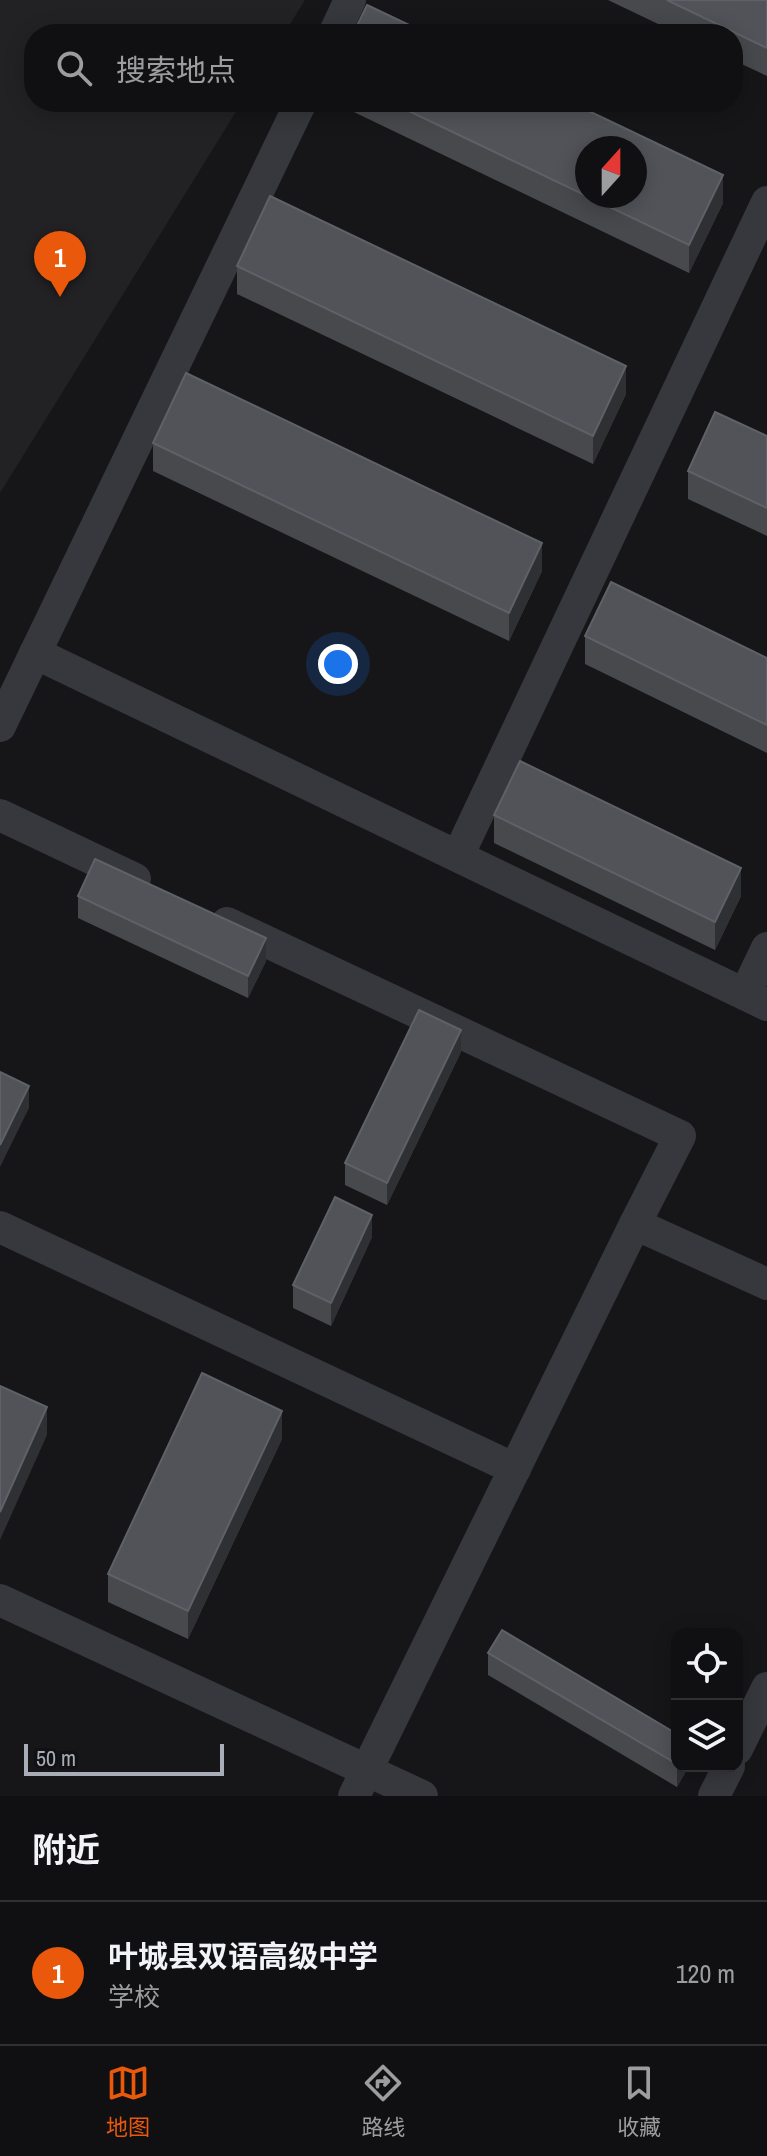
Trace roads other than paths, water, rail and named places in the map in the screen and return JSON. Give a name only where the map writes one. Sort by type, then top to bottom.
[{"type":"lane","points":[[339,24],[350,0]]},
{"type":"lane","points":[[0,726],[296,112]]},
{"type":"lane","points":[[458,856],[767,202]]},
{"type":"lane","points":[[35,653],[756,999],[767,948]]},
{"type":"lane","points":[[0,815],[159,890]]},
{"type":"lane","points":[[202,911],[680,1136],[360,1784]]},
{"type":"lane","points":[[635,1224],[767,1284]]},
{"type":"lane","points":[[0,1227],[515,1469]]},
{"type":"lane","points":[[0,1600],[360,1784],[422,1796]]},
{"type":"lane","points":[[743,1737],[767,1688]]},
{"type":"lane","points":[[714,1796],[726,1772]]},
{"type":"place","name":"叶城县双语高级中学","points":[[60,297]]}]
